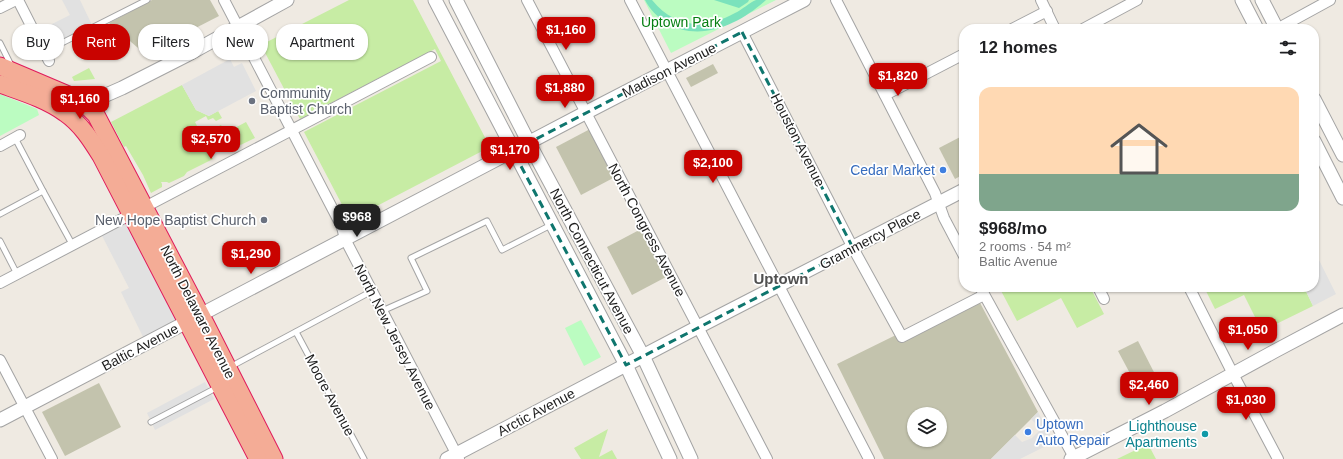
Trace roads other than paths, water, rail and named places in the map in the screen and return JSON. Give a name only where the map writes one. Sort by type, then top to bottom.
[{"type":"highway","points":[[5,68],[73,97],[85,104]]},
{"type":"highway","name":"North Delaware Avenue","points":[[0,84],[38,99],[66,113],[78,125],[96,148],[137,211]]},
{"type":"highway","name":"North Delaware Avenue","points":[[85,104],[99,120],[137,211],[194,319],[220,386],[258,459]]},
{"type":"highway","name":"North Delaware Avenue","points":[[194,319],[228,368],[274,459]]},
{"type":"street","points":[[0,8],[17,0],[29,24]]},
{"type":"street","name":"North New Jersey Avenue","points":[[224,0],[236,24]]},
{"type":"street","points":[[243,24],[287,0]]},
{"type":"street","name":"North Connecticut Avenue","points":[[435,0],[626,365],[670,459]]},
{"type":"street","name":"North Connecticut Avenue","points":[[456,0],[529,143],[643,356],[691,459]]},
{"type":"street","name":"North Congress Avenue","points":[[527,0],[767,459]]},
{"type":"street","points":[[630,0],[869,459]]},
{"type":"street","name":"Madison Avenue","points":[[513,151],[804,0]]},
{"type":"street","points":[[836,0],[935,193],[944,218],[959,246]]},
{"type":"street","points":[[1041,0],[1053,24]]},
{"type":"street","points":[[1092,24],[1137,0]]},
{"type":"street","points":[[1242,0],[1254,24]]},
{"type":"street","points":[[1262,0],[1274,24]]},
{"type":"street","points":[[1286,24],[1329,0]]},
{"type":"street","points":[[1021,24],[1046,11]]},
{"type":"street","name":"Houston Avenue","points":[[742,32],[853,248],[902,337],[980,292]]},
{"type":"street","points":[[66,113],[122,88],[212,41]]},
{"type":"street","points":[[0,283],[431,57]]},
{"type":"street","points":[[885,95],[959,57]]},
{"type":"street","name":"North New Jersey Avenue","points":[[255,60],[342,227],[345,239],[454,457]]},
{"type":"street","points":[[1319,109],[1343,155]]},
{"type":"street","points":[[0,146],[18,137]]},
{"type":"street","points":[[1319,150],[1343,198]]},
{"type":"street","name":"Baltic Avenue","points":[[0,420],[513,151]]},
{"type":"street","name":"Grammercy Place","points":[[626,365],[959,192]]},
{"type":"street","points":[[983,292],[1074,458],[1165,412],[1343,315]]},
{"type":"street","points":[[1100,292],[1104,299]]},
{"type":"street","points":[[1192,292],[1278,459]]},
{"type":"street","points":[[0,360],[52,459]]},
{"type":"street","name":"Arctic Avenue","points":[[454,457],[626,365]]},
{"type":"lane","points":[[64,42],[147,0]]},
{"type":"lane","points":[[0,43],[11,64],[5,68]]},
{"type":"lane","points":[[18,137],[43,192],[72,244]]},
{"type":"lane","points":[[0,214],[43,192]]},
{"type":"lane","points":[[382,311],[427,291],[411,258],[487,220],[502,250],[552,225]]},
{"type":"lane","points":[[0,241],[17,274]]},
{"type":"lane","points":[[228,368],[372,291]]},
{"type":"lane","name":"Moore Avenue","points":[[296,332],[364,459]]},
{"type":"lane","points":[[151,422],[220,386]]},
{"type":"place","name":"Community Baptist Church","points":[[252,101]]},
{"type":"place","name":"Cedar Market","points":[[943,170]]},
{"type":"place","name":"New Hope Baptist Church","points":[[264,220]]},
{"type":"place","name":"Uptown Auto Repair","points":[[1028,432]]},
{"type":"place","name":"Lighthouse Apartments","points":[[1205,434]]},
{"type":"district","name":"Uptown","points":[[781,279]]},
{"type":"park label","name":"Uptown Park","points":[[681,22]]}]
